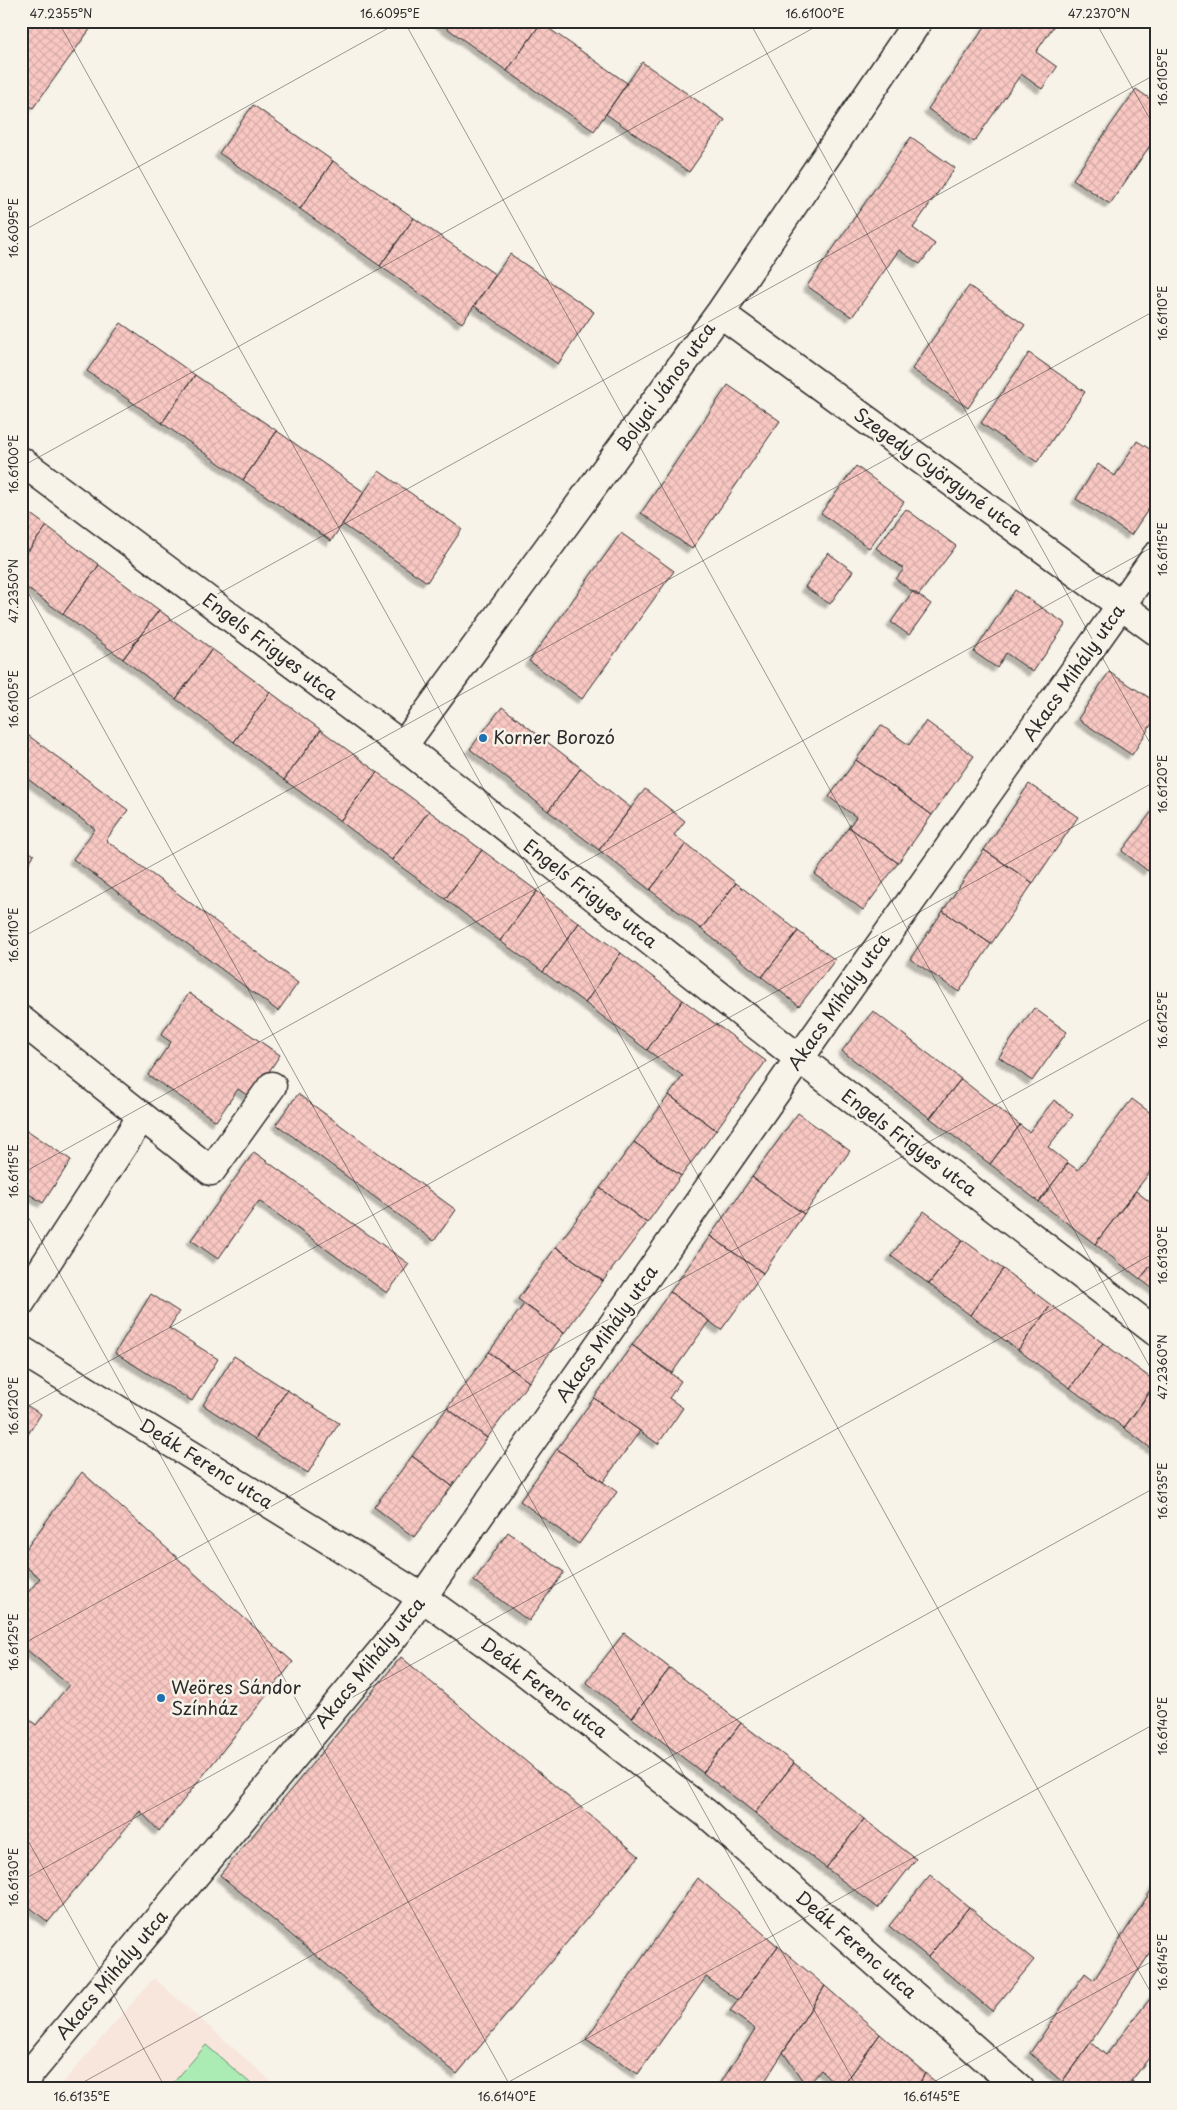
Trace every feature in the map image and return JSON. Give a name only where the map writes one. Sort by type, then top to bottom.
[{"type":"street","name":"Bolyai János utca","points":[[403,746],[720,313],[918,21]]},
{"type":"street","name":"Szegedy Györgyné utca","points":[[720,313],[1156,631]]},
{"type":"street","name":"Engels Frigyes utca","points":[[21,461],[403,746],[799,1059],[1156,1332]]},
{"type":"street","name":"Akacs Mihály utca","points":[[21,2084],[398,1632],[799,1059],[1156,556]]},
{"type":"street","points":[[21,1020],[211,1171],[272,1086]]},
{"type":"street","points":[[21,1302],[142,1116]]},
{"type":"street","name":"Deák Ferenc utca","points":[[21,1350],[423,1598],[520,1668],[707,1814],[1020,2089]]},
{"type":"shaded area","points":[[154,1978],[280,2089],[57,2089]]},
{"type":"green space","points":[[206,2045],[257,2089],[168,2089]]},
{"type":"building","points":[[21,21],[96,21],[33,108],[21,100]]},
{"type":"building","points":[[437,21],[538,21],[541,23],[507,71]]},
{"type":"building","points":[[989,21],[1057,21],[1036,52],[1057,67],[1042,89],[1021,74],[974,142],[928,109]]},
{"type":"building","points":[[541,23],[627,83],[594,131],[507,71]]},
{"type":"building","points":[[642,62],[725,120],[689,172],[606,114]]},
{"type":"building","points":[[1136,89],[1156,103],[1156,148],[1151,144],[1110,204],[1073,179]]},
{"type":"building","points":[[253,105],[333,161],[300,209],[219,153]]},
{"type":"building","points":[[911,137],[955,168],[913,228],[935,244],[920,264],[899,250],[852,317],[807,286]]},
{"type":"building","points":[[333,161],[414,218],[380,266],[300,209]]},
{"type":"building","points":[[414,218],[496,275],[462,323],[380,266]]},
{"type":"building","points":[[510,254],[594,312],[558,364],[474,306]]},
{"type":"building","points":[[969,286],[1025,325],[968,408],[912,369]]},
{"type":"building","points":[[121,323],[195,375],[162,423],[87,371]]},
{"type":"building","points":[[1029,353],[1085,392],[1037,462],[981,423]]},
{"type":"building","points":[[195,375],[277,431],[243,480],[162,423]]},
{"type":"building","points":[[728,385],[780,421],[692,549],[641,513]]},
{"type":"building","points":[[277,431],[364,492],[331,541],[243,480]]},
{"type":"building","points":[[1137,441],[1156,453],[1156,498],[1131,535],[1076,499],[1098,464],[1115,476]]},
{"type":"building","points":[[856,466],[904,502],[869,548],[821,513]]},
{"type":"building","points":[[379,471],[462,529],[427,582],[342,524]]},
{"type":"building","points":[[21,507],[47,526],[21,560]]},
{"type":"building","points":[[906,509],[956,546],[918,596],[896,579],[904,569],[876,548]]},
{"type":"building","points":[[47,526],[99,565],[63,614],[21,584],[21,560]]},
{"type":"building","points":[[621,533],[674,571],[582,699],[529,661]]},
{"type":"building","points":[[828,553],[853,571],[830,604],[805,587]]},
{"type":"building","points":[[99,565],[159,610],[123,659],[63,614]]},
{"type":"building","points":[[1015,590],[1066,624],[1033,672],[1006,653],[997,668],[974,652]]},
{"type":"building","points":[[913,591],[931,604],[909,635],[891,622]]},
{"type":"building","points":[[159,610],[212,649],[176,699],[123,659]]},
{"type":"building","points":[[212,649],[270,692],[234,742],[176,699]]},
{"type":"building","points":[[1109,672],[1156,702],[1156,717],[1132,755],[1078,719]]},
{"type":"building","points":[[270,692],[321,730],[284,780],[234,742]]},
{"type":"building","points":[[502,707],[581,768],[548,811],[470,749]]},
{"type":"building","points":[[926,721],[974,756],[932,815],[856,760],[881,725],[909,745]]},
{"type":"building","points":[[21,730],[128,810],[106,840],[298,983],[278,1011],[73,859],[95,829],[21,774]]},
{"type":"building","points":[[321,730],[377,772],[340,821],[284,780]]},
{"type":"building","points":[[856,760],[932,815],[898,863],[849,827],[856,817],[829,797]]},
{"type":"building","points":[[581,768],[631,808],[599,850],[548,811]]},
{"type":"building","points":[[377,772],[429,811],[392,860],[340,821]]},
{"type":"building","points":[[1029,784],[1078,817],[1033,883],[984,850]]},
{"type":"building","points":[[645,789],[685,821],[674,835],[686,844],[650,890],[599,850]]},
{"type":"building","points":[[1156,806],[1156,859],[1148,871],[1122,851]]},
{"type":"building","points":[[429,811],[482,850],[445,899],[392,860]]},
{"type":"building","points":[[849,827],[898,863],[863,910],[815,874]]},
{"type":"building","points":[[686,844],[736,883],[701,929],[650,890]]},
{"type":"building","points":[[21,846],[34,855],[21,874]]},
{"type":"building","points":[[482,850],[537,891],[500,941],[445,899]]},
{"type":"building","points":[[984,850],[1033,883],[991,944],[943,911]]},
{"type":"building","points":[[736,883],[798,931],[762,977],[701,929]]},
{"type":"building","points":[[537,891],[579,923],[543,972],[500,941]]},
{"type":"building","points":[[943,911],[991,944],[959,992],[910,959]]},
{"type":"building","points":[[579,923],[621,953],[585,1003],[543,972]]},
{"type":"building","points":[[798,931],[835,960],[799,1006],[762,977]]},
{"type":"building","points":[[621,953],[683,1000],[647,1050],[585,1003]]},
{"type":"building","points":[[189,993],[280,1055],[251,1098],[238,1089],[216,1121],[148,1075],[171,1042],[161,1035]]},
{"type":"building","points":[[683,1000],[766,1061],[716,1130],[669,1095],[683,1076],[647,1050]]},
{"type":"building","points":[[1034,1008],[1067,1032],[1032,1081],[999,1057]]},
{"type":"building","points":[[873,1011],[961,1079],[930,1118],[842,1051]]},
{"type":"building","points":[[961,1079],[1020,1125],[990,1164],[930,1118]]},
{"type":"building","points":[[298,1094],[456,1210],[434,1241],[276,1124]]},
{"type":"building","points":[[669,1095],[716,1130],[681,1176],[634,1142]]},
{"type":"building","points":[[1132,1099],[1156,1117],[1156,1164],[1095,1244],[1039,1202],[1068,1163],[1078,1170]]},
{"type":"building","points":[[1054,1100],[1073,1115],[1048,1147],[1068,1163],[1039,1202],[990,1164],[1020,1125],[1029,1132]]},
{"type":"building","points":[[798,1113],[850,1151],[804,1214],[752,1177]]},
{"type":"building","points":[[21,1126],[71,1160],[43,1203],[29,1194],[21,1207]]},
{"type":"building","points":[[634,1142],[681,1176],[647,1223],[600,1188]]},
{"type":"building","points":[[254,1152],[409,1264],[387,1293],[259,1201],[218,1259],[191,1240]]},
{"type":"building","points":[[752,1177],[804,1214],[763,1273],[710,1236]]},
{"type":"building","points":[[600,1188],[647,1223],[603,1281],[556,1247]]},
{"type":"building","points":[[1136,1191],[1156,1207],[1156,1259],[1140,1279],[1095,1244]]},
{"type":"building","points":[[924,1211],[963,1240],[929,1284],[891,1256]]},
{"type":"building","points":[[710,1236],[763,1273],[721,1330],[670,1292]]},
{"type":"building","points":[[963,1240],[1003,1269],[970,1315],[929,1284]]},
{"type":"building","points":[[556,1247],[603,1281],[564,1333],[518,1299]]},
{"type":"building","points":[[1156,1259],[1156,1291],[1140,1279]]},
{"type":"building","points":[[1003,1269],[1051,1305],[1018,1350],[970,1315]]},
{"type":"building","points":[[670,1292],[709,1321],[672,1373],[632,1345]]},
{"type":"building","points":[[151,1294],[179,1312],[169,1328],[218,1359],[192,1401],[115,1353]]},
{"type":"building","points":[[524,1304],[564,1333],[529,1382],[489,1352]]},
{"type":"building","points":[[1051,1305],[1103,1343],[1070,1388],[1018,1350]]},
{"type":"building","points":[[1103,1343],[1156,1382],[1124,1428],[1070,1388]]},
{"type":"building","points":[[632,1345],[681,1381],[669,1398],[683,1408],[658,1444],[594,1398]]},
{"type":"building","points":[[489,1352],[529,1382],[487,1438],[447,1408]]},
{"type":"building","points":[[234,1356],[287,1390],[255,1439],[203,1405]]},
{"type":"building","points":[[1156,1384],[1156,1452],[1124,1428]]},
{"type":"building","points":[[287,1390],[339,1423],[308,1473],[255,1439]]},
{"type":"building","points":[[594,1398],[640,1431],[603,1482],[557,1449]]},
{"type":"building","points":[[21,1402],[41,1414],[23,1442],[21,1441]]},
{"type":"building","points":[[447,1408],[487,1438],[452,1486],[412,1456]]},
{"type":"building","points":[[557,1449],[617,1492],[579,1544],[520,1501]]},
{"type":"building","points":[[412,1456],[452,1486],[414,1537],[374,1507]]},
{"type":"building","name":"Weöres Sándor Színház","points":[[82,1472],[293,1662],[159,1831],[140,1811],[48,1922],[21,1900],[21,1712],[36,1725],[69,1685],[21,1645],[21,1601],[40,1578],[21,1563],[21,1556]]},
{"type":"building","points":[[508,1532],[564,1572],[529,1621],[474,1581]]},
{"type":"building","points":[[624,1633],[670,1668],[632,1718],[586,1682]]},
{"type":"building","points":[[401,1657],[639,1856],[457,2074],[220,1875]]},
{"type":"building","points":[[670,1668],[741,1723],[703,1773],[632,1718]]},
{"type":"building","points":[[741,1723],[794,1763],[755,1813],[703,1773]]},
{"type":"building","points":[[794,1763],[864,1819],[826,1868],[755,1813]]},
{"type":"building","points":[[864,1819],[916,1859],[878,1908],[826,1868]]},
{"type":"building","points":[[930,1875],[969,1907],[928,1957],[889,1926]]},
{"type":"building","points":[[698,1878],[778,1946],[738,2000],[706,1977],[638,2074],[586,2039]]},
{"type":"building","points":[[1156,1883],[1156,1944],[1062,2082],[1030,2053],[1085,1973],[1094,1980]]},
{"type":"building","points":[[969,1907],[1034,1960],[992,2011],[928,1957]]},
{"type":"building","points":[[778,1946],[825,1986],[760,2089],[717,2089],[755,2029],[730,2011]]},
{"type":"building","points":[[825,1986],[880,2034],[841,2089],[821,2070],[807,2087],[783,2052]]},
{"type":"building","points":[[1156,1991],[1156,2049],[1125,2089],[1070,2089],[1062,2082],[1091,2042],[1106,2055]]},
{"type":"building","points":[[880,2034],[925,2073],[917,2089],[841,2089]]},
{"type":"building","points":[[925,2073],[944,2089],[917,2089]]},
{"type":"building","points":[[1132,2081],[1141,2089],[1125,2089]]},
{"type":"place","name":"Korner Borozó","points":[[483,738]]},
{"type":"place","name":"Weöres Sándor Színház","points":[[161,1698]]}]
